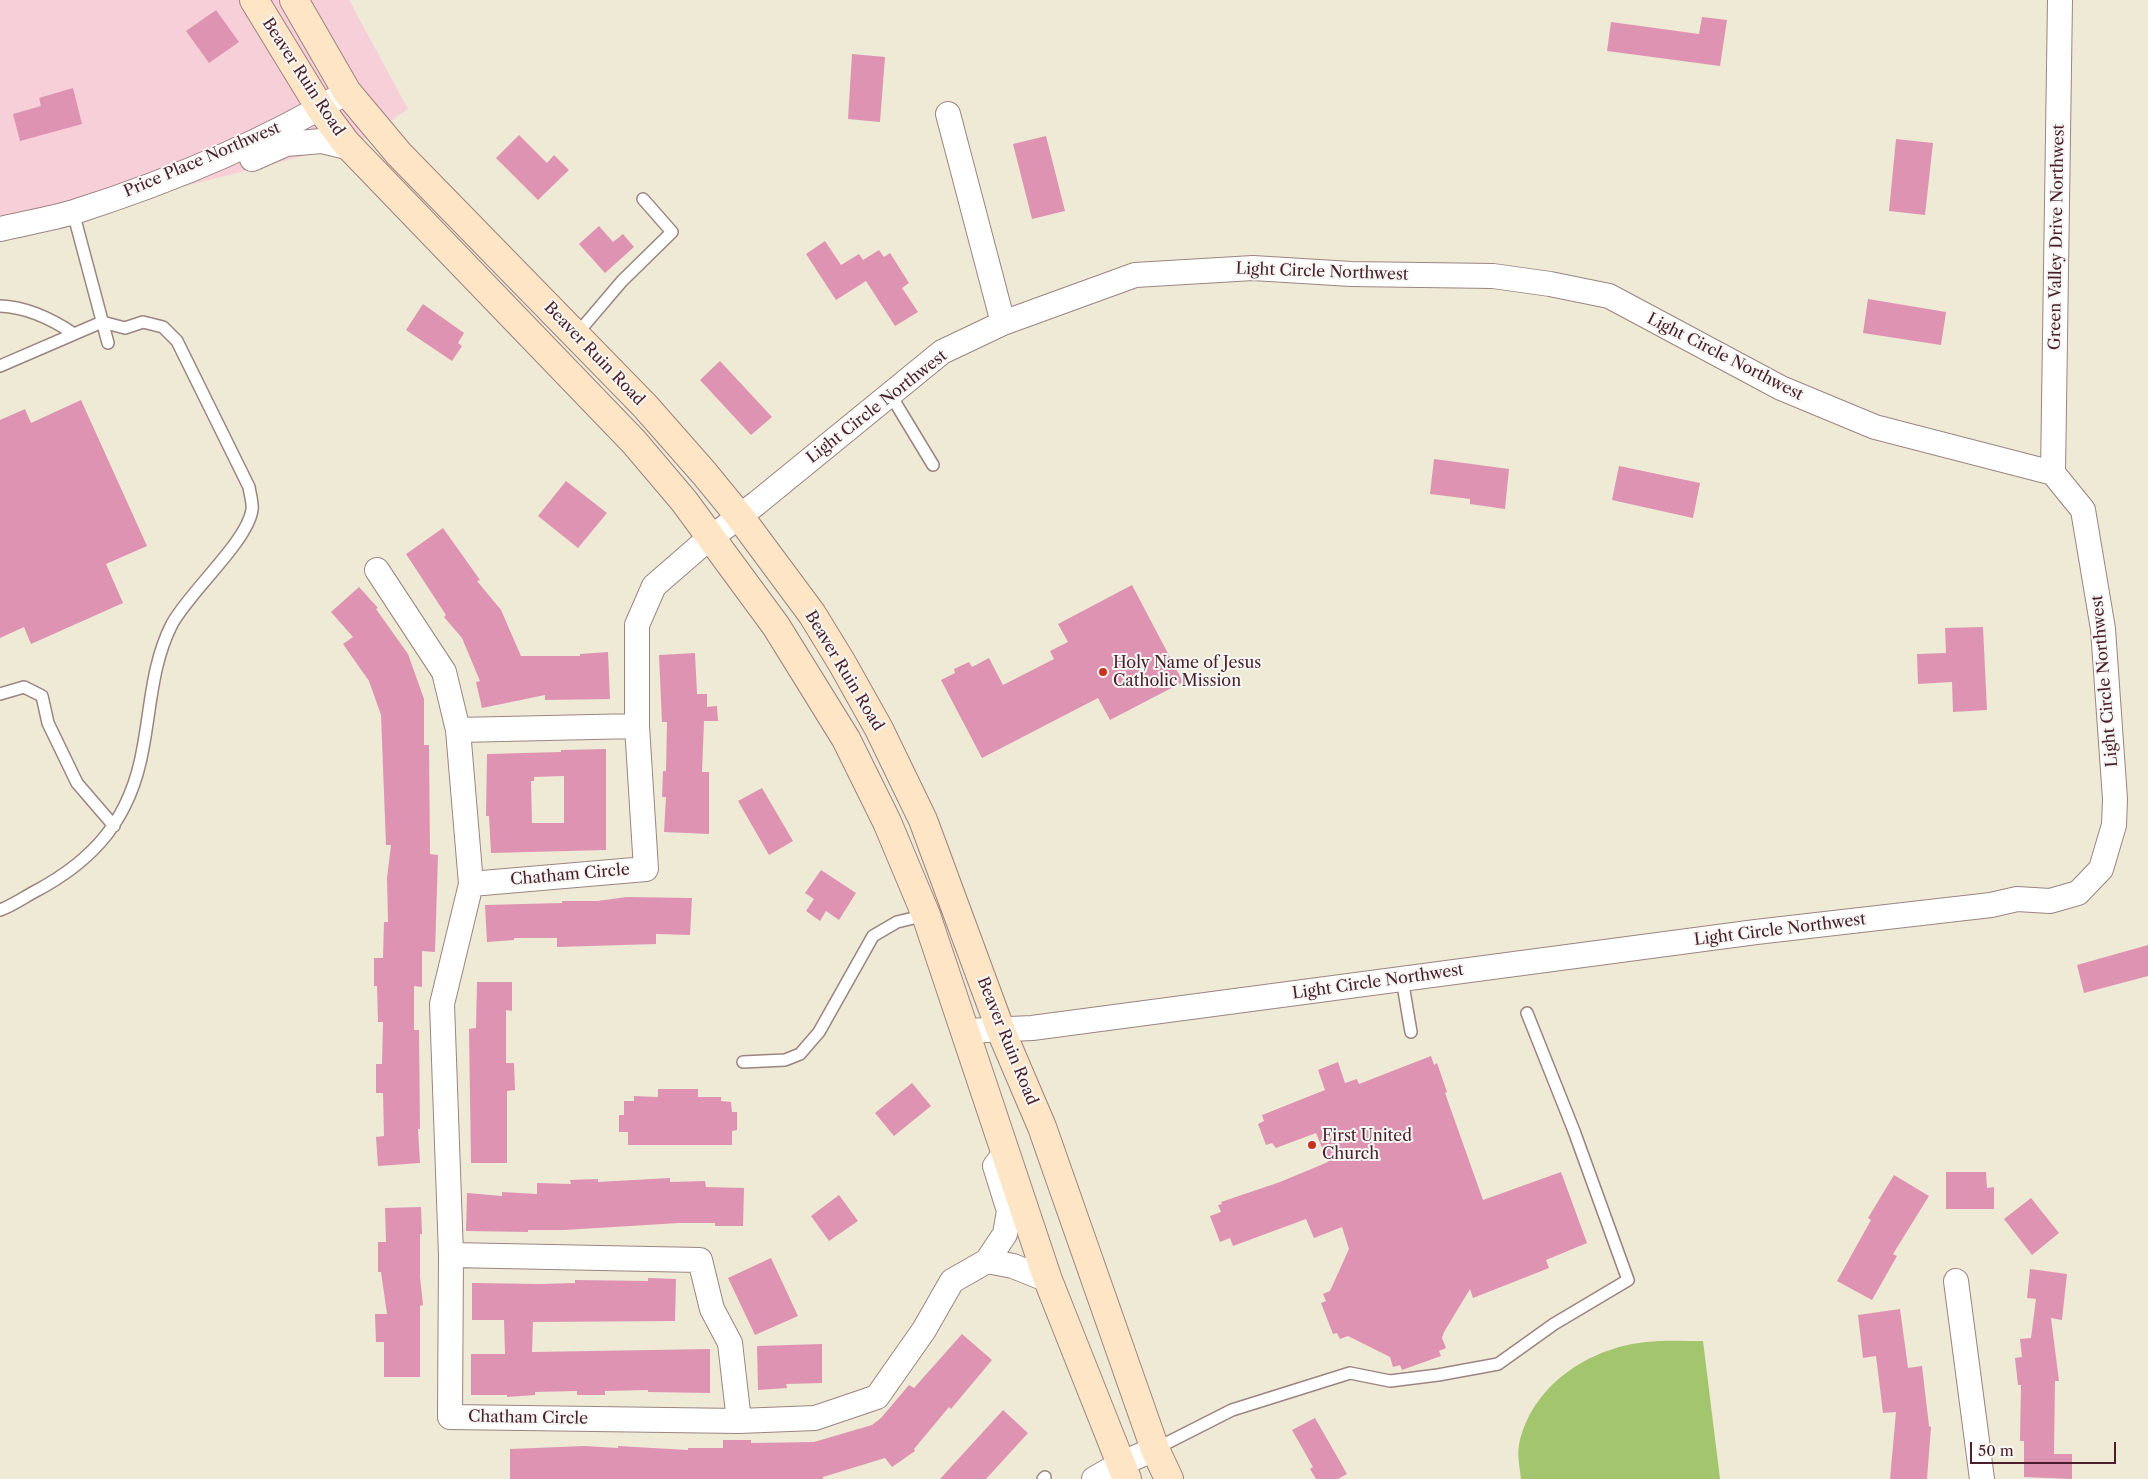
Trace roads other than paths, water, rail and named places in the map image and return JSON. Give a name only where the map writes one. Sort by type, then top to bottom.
[{"type":"main road","name":"Beaver Ruin Road","points":[[254,0],[320,108],[351,148],[634,442],[714,538],[776,626],[846,739],[887,822],[926,915],[1048,1280],[1123,1472]]},
{"type":"main road","name":"Beaver Ruin Road","points":[[294,0],[347,92],[399,154],[645,406],[740,517],[812,614],[880,729],[923,820],[1001,1031],[1042,1127],[1154,1449],[1169,1479]]},
{"type":"street","name":"Green Valley Drive Northwest","points":[[2053,474],[2060,0]]},
{"type":"street","name":"Price Place Northwest","points":[[0,229],[73,212],[110,199],[244,146],[320,108],[347,92]]},
{"type":"street","points":[[948,114],[1003,323]]},
{"type":"street","name":"Price Place Northwest","points":[[110,199],[149,196],[194,184],[286,144],[322,141],[351,148]]},
{"type":"street","name":"Light Circle Northwest","points":[[714,538],[942,352],[1003,323],[1135,275],[1253,268],[1351,274],[1493,276],[1550,284],[1609,296],[1781,388],[1875,427],[2053,474],[2083,510],[2103,629],[2115,799],[2114,825],[2101,869],[2078,893],[2050,901],[2017,899],[1991,905],[1756,932],[1001,1031],[966,1031]]},
{"type":"street","name":"Chatham Circle","points":[[471,884],[646,868],[637,726],[637,625],[654,586],[700,546],[714,538]]},
{"type":"street","name":"Chatham Circle","points":[[377,570],[444,672],[458,730],[471,884],[442,1004],[451,1255],[450,1417],[739,1421],[815,1418],[878,1397],[924,1330],[952,1281],[987,1261]]},
{"type":"street","points":[[458,730],[637,726]]},
{"type":"street","points":[[1006,1152],[995,1166],[1009,1211],[1004,1234],[987,1261],[1013,1266],[1048,1280]]},
{"type":"street","points":[[451,1255],[700,1260],[712,1309],[730,1343],[739,1421]]},
{"type":"street","points":[[1956,1281],[1982,1479]]},
{"type":"street","points":[[1094,1479],[1123,1472],[1154,1449]]},
{"type":"lane","points":[[576,335],[622,281],[672,232],[643,200]]},
{"type":"lane","points":[[73,212],[108,343]]},
{"type":"lane","points":[[0,306],[16,306],[42,316],[74,334]]},
{"type":"lane","points":[[0,366],[102,322],[126,328],[143,322],[163,327],[177,341],[249,487],[252,509],[243,532],[197,588],[172,624],[158,661],[149,702],[144,748],[134,790],[114,826],[92,853],[63,877],[0,910]]},
{"type":"lane","points":[[890,394],[933,465]]},
{"type":"lane","points":[[0,694],[24,688],[42,696],[48,723],[77,783],[114,826]]},
{"type":"lane","points":[[743,1062],[786,1060],[800,1054],[819,1032],[873,936],[897,922],[926,915]]},
{"type":"lane","points":[[1402,979],[1411,1032]]},
{"type":"lane","points":[[1154,1449],[1232,1410],[1350,1373],[1390,1381],[1438,1375],[1498,1364],[1554,1324],[1628,1280],[1574,1131],[1527,1013]]},
{"type":"place","name":"Holy Name of Jesus Catholic Mission","points":[[1103,672]]},
{"type":"place","name":"First United Church","points":[[1312,1145]]}]
